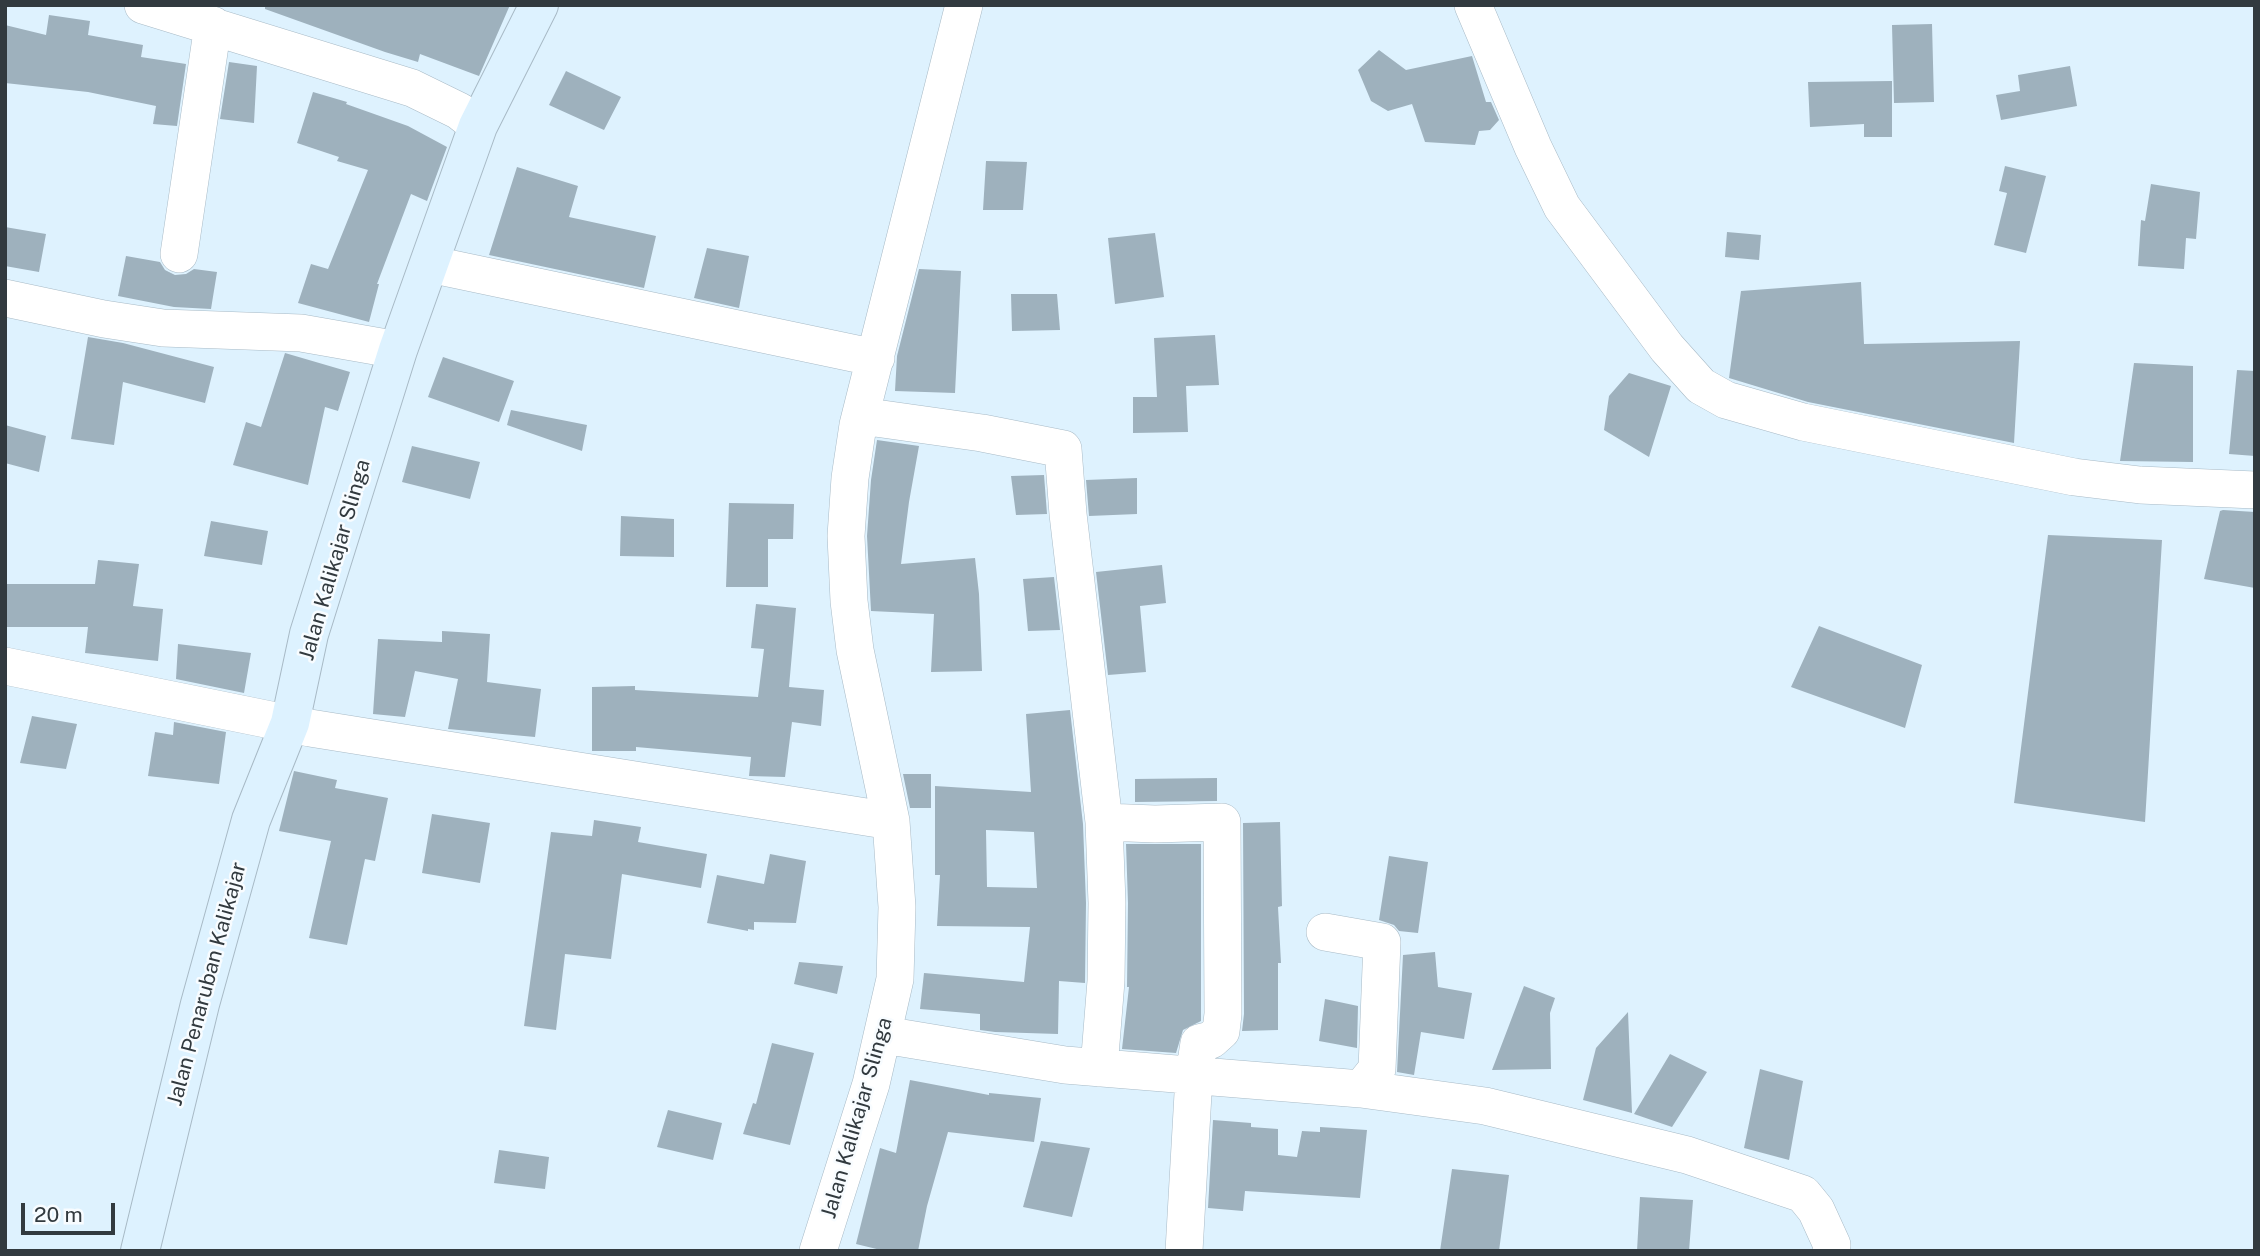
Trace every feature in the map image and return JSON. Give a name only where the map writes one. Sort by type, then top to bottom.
[{"type":"street","points":[[143,5],[412,88],[460,111],[478,126]]},
{"type":"street","name":"Jalan Kalikajar Slinga","points":[[290,723],[309,634],[398,350],[478,126],[539,5]]},
{"type":"street","name":"Jalan Kalikajar Slinga","points":[[818,1251],[872,1084],[895,979],[897,919],[849,601],[845,536],[850,478],[861,415],[964,5]]},
{"type":"street","points":[[1473,5],[1533,147],[1562,207],[1667,348],[1701,386],[1726,400],[1802,422],[2074,477],[2140,485],[2255,490]]},
{"type":"street","points":[[179,254],[213,25]]},
{"type":"street","points":[[429,264],[876,358]]},
{"type":"street","points":[[5,298],[104,319],[163,328],[300,333],[398,350]]},
{"type":"street","points":[[861,415],[982,433],[1063,449],[1068,514],[1104,822],[1106,981],[1099,1068]]},
{"type":"street","points":[[5,666],[310,728],[884,820]]},
{"type":"street","name":"Jalan Penaruban Kalikajar","points":[[140,1251],[200,1004],[251,820],[290,723]]},
{"type":"street","points":[[1104,822],[1222,822],[1223,1014],[1221,1031],[1211,1040],[1199,1043],[1194,1076],[1184,1251]]},
{"type":"street","points":[[1325,932],[1382,942],[1377,1069],[1361,1089]]},
{"type":"street","points":[[884,1035],[1065,1065],[1361,1089],[1498,1109],[1687,1154],[1802,1194],[1816,1210],[1832,1245],[1831,1251]]},
{"type":"building","points":[[265,5],[510,5],[479,76],[420,54],[418,62],[385,52],[265,9]]},
{"type":"building","points":[[49,15],[90,21],[88,35],[143,45],[141,57],[186,64],[177,126],[153,124],[156,106],[88,92],[5,83],[5,25],[46,35]]},
{"type":"building","points":[[1932,24],[1934,102],[1894,103],[1892,25]]},
{"type":"building","points":[[1379,50],[1406,70],[1472,56],[1486,102],[1491,102],[1499,120],[1490,130],[1479,131],[1475,145],[1425,142],[1412,104],[1388,111],[1371,101],[1358,70]]},
{"type":"building","points":[[229,62],[257,66],[254,123],[220,119]]},
{"type":"building","points":[[2070,66],[2077,106],[2001,120],[1996,95],[2020,91],[2018,75]]},
{"type":"building","points":[[566,71],[621,97],[604,130],[549,105]]},
{"type":"building","points":[[1892,81],[1892,137],[1864,137],[1864,124],[1810,127],[1808,82]]},
{"type":"building","points":[[313,92],[408,126],[447,147],[427,201],[411,194],[377,284],[369,322],[298,303],[311,264],[328,269],[368,170],[337,161],[339,157],[297,143]]},
{"type":"building","points":[[986,161],[1027,162],[1023,210],[983,210]]},
{"type":"building","points":[[2005,166],[2046,176],[2026,253],[1994,245],[2007,193],[1999,191]]},
{"type":"building","points":[[517,167],[578,186],[569,217],[656,236],[644,288],[489,255]]},
{"type":"building","points":[[2151,184],[2200,192],[2196,239],[2186,238],[2184,269],[2138,266],[2141,220],[2145,221]]},
{"type":"building","points":[[5,227],[46,234],[39,272],[5,266]]},
{"type":"building","points":[[1727,232],[1761,235],[1759,260],[1725,257]]},
{"type":"building","points":[[1155,233],[1164,297],[1115,304],[1108,238]]},
{"type":"building","points":[[707,248],[749,256],[739,308],[694,298]]},
{"type":"building","points":[[126,256],[160,262],[165,270],[175,275],[186,274],[194,269],[217,272],[211,309],[174,307],[118,296]]},
{"type":"building","points":[[919,269],[961,271],[955,393],[895,391],[897,356]]},
{"type":"building","points":[[1861,282],[1864,344],[2020,341],[2014,443],[1808,402],[1729,378],[1741,291]]},
{"type":"building","points":[[1011,294],[1057,294],[1060,330],[1012,331]]},
{"type":"building","points":[[1215,335],[1219,385],[1186,386],[1188,432],[1133,433],[1133,397],[1157,397],[1154,338]]},
{"type":"building","points":[[88,337],[123,343],[214,367],[205,403],[123,382],[114,445],[71,439]]},
{"type":"building","points":[[285,353],[350,372],[338,411],[325,407],[308,485],[233,465],[246,422],[261,427]]},
{"type":"building","points":[[443,357],[514,381],[499,422],[428,397]]},
{"type":"building","points":[[2134,363],[2193,366],[2193,462],[2120,461]]},
{"type":"building","points":[[2237,370],[2255,371],[2255,456],[2229,454]]},
{"type":"building","points":[[1629,373],[1671,386],[1649,457],[1604,430],[1609,396]]},
{"type":"building","points":[[511,410],[587,425],[582,451],[507,425]]},
{"type":"building","points":[[5,425],[46,436],[39,472],[5,463]]},
{"type":"building","points":[[877,440],[919,446],[901,564],[975,558],[982,671],[931,672],[934,614],[871,611],[867,536]]},
{"type":"building","points":[[412,446],[480,462],[470,499],[402,482]]},
{"type":"building","points":[[1044,475],[1047,514],[1016,515],[1011,476]]},
{"type":"building","points":[[1137,478],[1137,514],[1089,516],[1086,480]]},
{"type":"building","points":[[729,503],[794,504],[793,539],[768,539],[768,587],[726,587]]},
{"type":"building","points":[[2220,511],[2255,512],[2255,588],[2204,579]]},
{"type":"building","points":[[621,516],[674,519],[674,557],[620,556]]},
{"type":"building","points":[[211,521],[268,531],[262,565],[204,556]]},
{"type":"building","points":[[2048,535],[2162,540],[2145,822],[2014,803]]},
{"type":"building","points":[[98,560],[139,564],[133,606],[163,609],[158,661],[85,653],[88,627],[5,627],[5,584],[95,584]]},
{"type":"building","points":[[1162,565],[1166,603],[1140,606],[1146,672],[1108,675],[1096,572]]},
{"type":"building","points":[[1054,577],[1060,630],[1028,631],[1023,579]]},
{"type":"building","points":[[756,604],[796,608],[789,687],[824,690],[821,726],[792,722],[785,777],[749,776],[751,757],[636,747],[636,751],[592,751],[592,687],[635,686],[635,690],[758,697],[764,649],[751,648]]},
{"type":"building","points":[[1819,626],[1922,665],[1905,728],[1791,687]]},
{"type":"building","points":[[442,631],[490,634],[487,682],[541,689],[535,737],[448,729],[458,679],[415,671],[405,717],[373,714],[378,639],[442,642]]},
{"type":"building","points":[[178,644],[251,653],[244,693],[176,679]]},
{"type":"building","points":[[1070,710],[1083,824],[1085,983],[1059,981],[1058,1034],[980,1030],[980,1014],[920,1009],[924,973],[1024,982],[1030,927],[937,926],[940,875],[935,875],[935,786],[1031,792],[1026,714]],"holes":[[[986,830],[1034,832],[1037,888],[987,887]]]},
{"type":"building","points":[[32,716],[77,724],[66,769],[20,763]]},
{"type":"building","points":[[174,722],[226,732],[219,784],[148,776],[155,732],[173,735]]},
{"type":"building","points":[[294,771],[337,780],[335,788],[388,798],[375,861],[365,859],[347,945],[309,938],[331,841],[279,831]]},
{"type":"building","points":[[903,774],[931,774],[931,808],[910,808]]},
{"type":"building","points":[[1217,778],[1217,801],[1135,802],[1135,779]]},
{"type":"building","points":[[432,814],[490,823],[480,883],[422,873]]},
{"type":"building","points":[[594,820],[641,827],[638,842],[707,854],[701,888],[622,874],[611,959],[565,954],[556,1030],[524,1026],[551,832],[592,836]]},
{"type":"building","points":[[1280,822],[1282,906],[1278,907],[1281,963],[1278,963],[1278,1030],[1242,1031],[1243,823]]},
{"type":"building","points":[[1126,844],[1201,844],[1201,1021],[1183,1030],[1176,1053],[1122,1049],[1129,987]]},
{"type":"building","points":[[770,854],[806,861],[796,923],[754,922],[754,930],[748,931],[707,923],[717,875],[764,884]]},
{"type":"building","points":[[1389,856],[1428,862],[1418,933],[1399,931],[1394,925],[1379,920]]},
{"type":"building","points":[[1435,952],[1438,987],[1472,993],[1464,1039],[1421,1032],[1414,1075],[1397,1072],[1403,955]]},
{"type":"building","points":[[799,962],[843,966],[837,994],[794,984]]},
{"type":"building","points":[[1524,986],[1555,998],[1550,1013],[1551,1069],[1492,1070]]},
{"type":"building","points":[[1325,999],[1358,1006],[1357,1048],[1319,1041]]},
{"type":"building","points":[[1628,1012],[1632,1113],[1583,1100],[1596,1048]]},
{"type":"building","points":[[772,1043],[814,1053],[790,1145],[743,1134],[753,1103],[756,1104]]},
{"type":"building","points":[[1670,1054],[1707,1072],[1672,1127],[1634,1114]]},
{"type":"building","points":[[1760,1069],[1803,1081],[1789,1160],[1744,1148]]},
{"type":"building","points":[[910,1080],[989,1095],[1041,1098],[1034,1142],[948,1132],[927,1206],[918,1251],[885,1251],[856,1244],[880,1148],[896,1153]]},
{"type":"building","points":[[668,1110],[722,1123],[713,1160],[657,1147]]},
{"type":"building","points":[[1213,1120],[1251,1123],[1251,1127],[1278,1129],[1278,1155],[1297,1157],[1302,1131],[1320,1132],[1320,1127],[1367,1130],[1360,1198],[1245,1191],[1243,1211],[1208,1208]]},
{"type":"building","points":[[1041,1141],[1090,1148],[1072,1217],[1023,1207]]},
{"type":"building","points":[[499,1150],[549,1157],[545,1189],[494,1183]]},
{"type":"building","points":[[1452,1169],[1509,1175],[1499,1251],[1440,1251]]},
{"type":"building","points":[[1640,1197],[1693,1200],[1689,1251],[1637,1251]]}]
